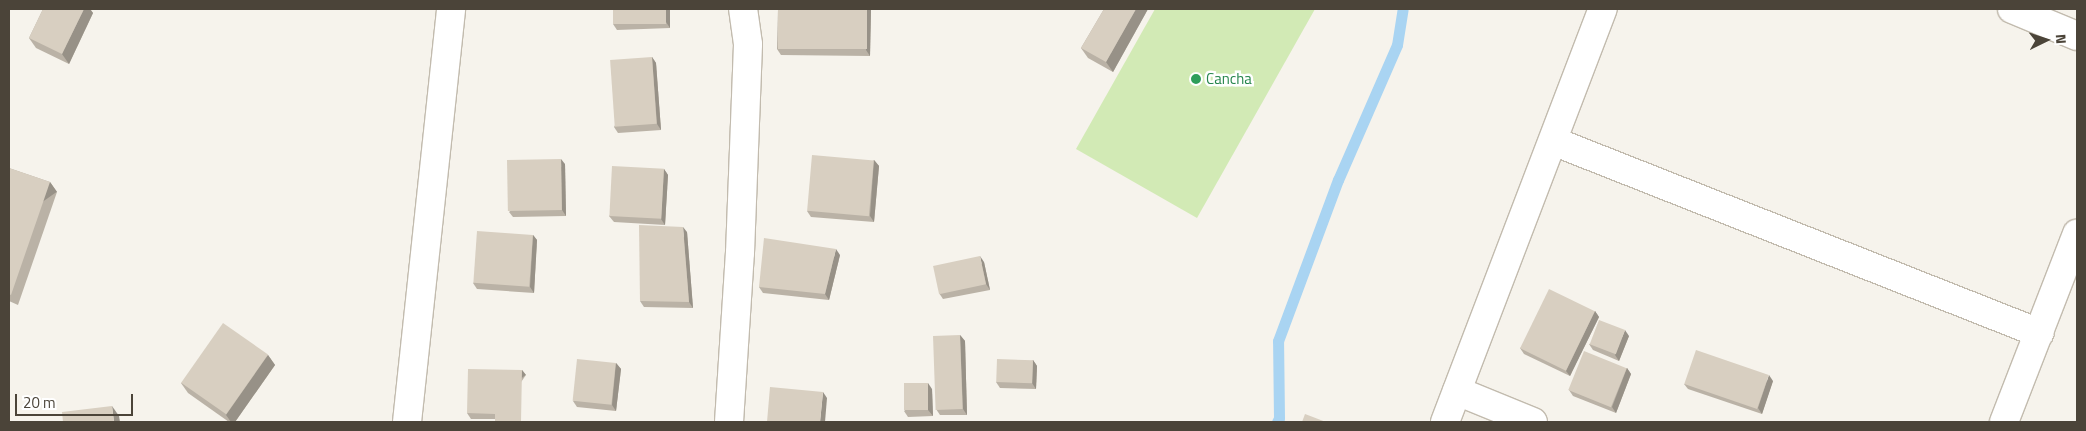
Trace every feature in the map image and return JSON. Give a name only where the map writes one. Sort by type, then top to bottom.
[{"type":"street","points":[[407,422],[451,9]]},
{"type":"street","points":[[730,422],[740,253],[748,44],[743,9]]},
{"type":"street","points":[[1445,422],[1603,9]]},
{"type":"street","points":[[2012,9],[2077,36]]},
{"type":"street","points":[[1553,141],[2039,333]]},
{"type":"street","points":[[2004,422],[2077,234]]},
{"type":"street","points":[[1457,391],[1533,422]]},
{"type":"green space","name":"Cancha","points":[[1155,9],[1315,9],[1197,218],[1076,149]]},
{"type":"building","points":[[43,9],[84,9],[62,54],[29,38]]},
{"type":"building","points":[[613,9],[666,9],[666,24],[613,24]]},
{"type":"building","points":[[778,9],[867,9],[867,49],[778,49]]},
{"type":"building","points":[[1104,9],[1136,9],[1106,62],[1081,48]]},
{"type":"building","points":[[652,57],[657,124],[615,127],[610,60]]},
{"type":"building","points":[[812,155],[874,160],[869,216],[807,211]]},
{"type":"building","points":[[561,159],[562,210],[508,211],[507,160]]},
{"type":"building","points":[[612,166],[664,169],[661,219],[609,216]]},
{"type":"building","points":[[9,168],[50,182],[11,295],[9,294]]},
{"type":"building","points":[[639,225],[683,227],[689,302],[640,301]]},
{"type":"building","points":[[477,231],[533,235],[529,287],[473,283]]},
{"type":"building","points":[[764,238],[836,249],[825,294],[759,287]]},
{"type":"building","points":[[980,256],[986,284],[939,294],[933,266]]},
{"type":"building","points":[[1549,289],[1595,311],[1566,371],[1520,348]]},
{"type":"building","points":[[1599,320],[1625,330],[1616,354],[1590,344]]},
{"type":"building","points":[[223,323],[268,355],[226,414],[181,383]]},
{"type":"building","points":[[960,335],[963,409],[936,410],[933,336]]},
{"type":"building","points":[[1696,350],[1769,375],[1757,409],[1684,384]]},
{"type":"building","points":[[1584,351],[1627,368],[1611,407],[1568,390]]},
{"type":"building","points":[[577,359],[616,363],[611,405],[573,401]]},
{"type":"building","points":[[997,359],[1033,360],[1032,383],[996,382]]},
{"type":"building","points":[[468,369],[522,370],[521,422],[495,422],[495,414],[467,413]]},
{"type":"building","points":[[904,383],[928,383],[928,410],[904,410]]},
{"type":"building","points":[[770,387],[823,392],[820,422],[767,422]]},
{"type":"building","points":[[112,406],[114,422],[63,422],[62,412]]},
{"type":"building","points":[[1305,414],[1326,422],[1302,422]]},
{"type":"waterway","points":[[1277,422],[1279,418],[1278,341],[1338,180],[1397,45],[1403,9]]},
{"type":"place","name":"Cancha","points":[[1196,79]]}]
